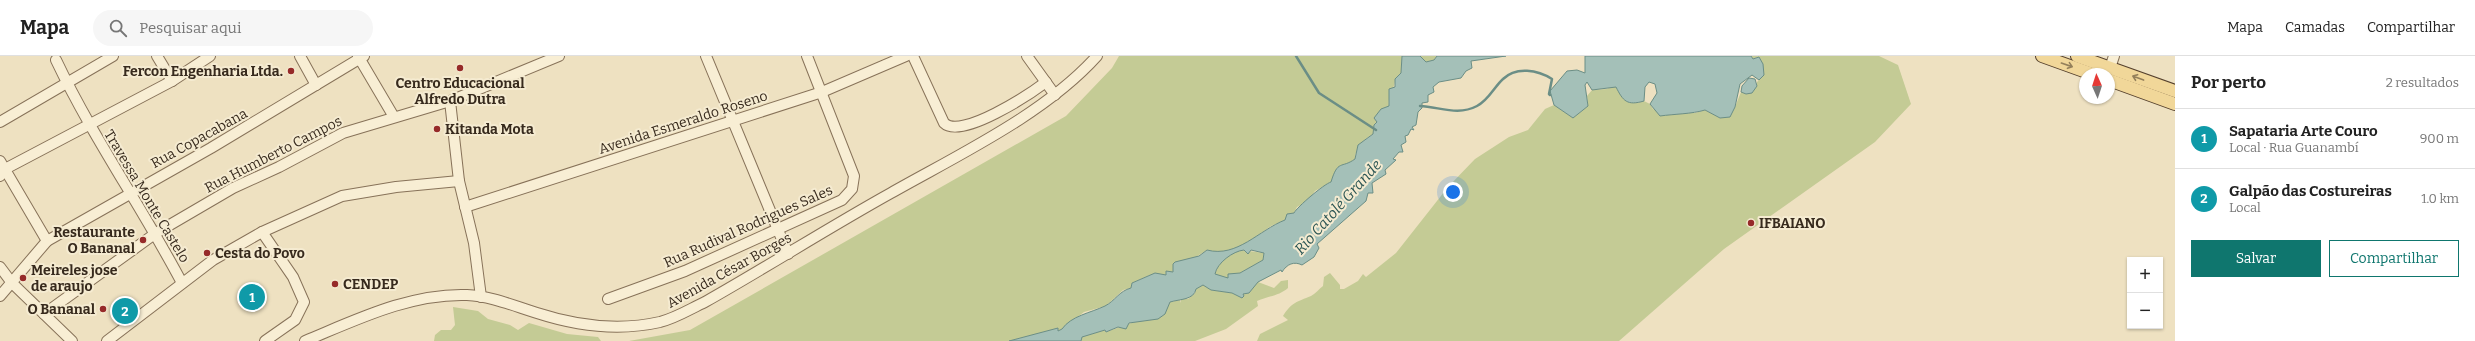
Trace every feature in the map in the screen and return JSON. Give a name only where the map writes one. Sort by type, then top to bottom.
[{"type":"main road","points":[[2042,56],[2079,69]]},
{"type":"main road","points":[[2077,56],[2099,68]]},
{"type":"main road","points":[[2115,75],[2175,91]]},
{"type":"main road","points":[[2115,76],[2175,104]]},
{"type":"street","points":[[0,122],[113,56]]},
{"type":"street","points":[[157,56],[172,81]]},
{"type":"street","points":[[47,241],[2,169],[172,81],[210,56]]},
{"type":"street","points":[[300,56],[316,85]]},
{"type":"street","name":"Rua Humberto Campos","points":[[44,314],[156,233],[233,188],[279,167],[338,135],[450,101],[559,56]]},
{"type":"street","points":[[706,56],[731,120],[788,254]]},
{"type":"street","name":"Rua Rudival Rodrigues Sales","points":[[608,299],[685,271],[842,200],[852,189],[854,176],[807,56]]},
{"type":"street","name":"Avenida Esmeraldo Roseno","points":[[465,207],[531,188],[731,120],[822,92],[906,56]]},
{"type":"street","points":[[913,56],[940,116],[947,126],[966,125],[1010,106],[1046,82]]},
{"type":"street","points":[[1027,56],[1055,94]]},
{"type":"street","name":"Avenida César Borges","points":[[304,341],[361,318],[408,303],[436,297],[482,296],[539,314],[588,325],[619,327],[661,322],[681,314],[788,254],[978,144],[1055,94],[1085,70],[1097,56]]},
{"type":"street","points":[[2111,68],[2114,56]]},
{"type":"street","points":[[360,57],[394,117]]},
{"type":"street","name":"Rua Copacabana","points":[[0,296],[47,241],[129,193],[211,148],[360,57]]},
{"type":"street","points":[[56,60],[67,83]]},
{"type":"street","name":"Travessa Monte Castelo","points":[[67,83],[88,124],[129,193],[156,233],[182,283]]},
{"type":"street","points":[[450,101],[459,181],[474,243],[482,296]]},
{"type":"street","points":[[108,341],[182,283],[226,251],[262,232],[342,196],[396,187],[459,181]]},
{"type":"street","points":[[262,232],[293,277],[304,302],[295,320],[265,341]]},
{"type":"street","points":[[0,268],[12,283],[72,341]]},
{"type":"green space","points":[[1119,56],[1402,56],[1401,73],[1395,79],[1389,99],[1389,106],[1374,125],[1373,134],[1366,138],[1361,144],[1355,155],[1355,159],[1331,182],[1315,191],[1307,202],[1297,207],[1294,213],[1285,220],[1271,226],[1249,242],[1231,250],[1214,252],[1207,250],[1167,275],[1150,275],[1132,283],[1131,288],[1123,290],[1106,306],[1084,312],[1058,331],[1058,329],[1009,341],[629,341],[690,330],[1066,116],[1112,68]]},
{"type":"green space","points":[[1420,56],[1437,56],[1434,60],[1426,62]]},
{"type":"green space","points":[[1751,56],[1879,56],[1898,65],[1911,104],[1875,142],[1724,249],[1619,341],[1257,341],[1260,334],[1288,320],[1283,316],[1289,308],[1295,303],[1316,293],[1323,286],[1324,277],[1330,273],[1340,285],[1340,289],[1344,289],[1358,281],[1363,274],[1366,277],[1396,253],[1448,187],[1475,159],[1509,137],[1528,130],[1545,109],[1554,105],[1573,118],[1588,106],[1587,96],[1592,90],[1607,89],[1612,86],[1616,87],[1637,103],[1644,101],[1650,104],[1653,109],[1669,115],[1682,112],[1695,113],[1705,110],[1720,118],[1735,107],[1741,92],[1746,94],[1757,86],[1757,82],[1764,75],[1759,57],[1753,59]]},
{"type":"green space","points":[[1241,250],[1264,253],[1263,260],[1240,273],[1228,275],[1228,278],[1223,278],[1215,274],[1221,262],[1232,253]]},
{"type":"green space","points":[[1288,280],[1288,288],[1285,291],[1257,301],[1258,306],[1226,329],[1195,341],[1081,341],[1082,337],[1105,330],[1106,332],[1137,321],[1150,320],[1162,316],[1170,302],[1180,300],[1181,303],[1181,298],[1188,299],[1195,293],[1196,288],[1203,285],[1211,290],[1232,293],[1242,298],[1243,294],[1258,282],[1274,288],[1281,281]]},
{"type":"green space","points":[[453,307],[478,311],[488,319],[510,325],[518,330],[529,323],[567,334],[598,337],[601,341],[434,341],[435,335],[441,330],[451,330],[455,325]]},
{"type":"water","name":"Rio Catolé Grande","points":[[1402,56],[1420,56],[1426,62],[1434,60],[1437,56],[1506,56],[1471,61],[1472,68],[1466,71],[1461,78],[1439,82],[1433,87],[1434,92],[1428,95],[1428,102],[1422,103],[1422,108],[1418,112],[1416,125],[1412,127],[1414,130],[1411,129],[1408,135],[1405,136],[1406,142],[1401,145],[1403,152],[1399,152],[1393,159],[1396,160],[1385,170],[1386,174],[1372,183],[1373,193],[1368,193],[1366,201],[1317,244],[1319,248],[1314,257],[1302,265],[1293,263],[1288,265],[1282,272],[1281,270],[1258,282],[1249,293],[1243,294],[1244,296],[1242,298],[1232,293],[1211,290],[1203,285],[1196,289],[1195,293],[1190,297],[1170,302],[1165,314],[1158,319],[1129,323],[1126,329],[1118,327],[1106,332],[1105,330],[1082,337],[1081,341],[1009,341],[1058,328],[1058,331],[1070,321],[1081,315],[1105,306],[1123,291],[1131,288],[1132,283],[1155,273],[1166,275],[1166,271],[1173,272],[1173,264],[1175,262],[1199,256],[1207,250],[1218,251],[1238,247],[1275,224],[1285,220],[1287,214],[1294,213],[1311,196],[1331,182],[1338,167],[1355,159],[1358,145],[1373,134],[1374,125],[1377,122],[1374,118],[1381,109],[1389,106],[1389,89],[1395,87],[1395,79],[1401,73]],"holes":[[[1244,250],[1248,254],[1251,250],[1264,253],[1263,260],[1240,273],[1228,274],[1228,278],[1215,274],[1216,270],[1226,258]]]},
{"type":"water","points":[[1585,56],[1751,56],[1753,59],[1759,57],[1763,64],[1764,75],[1759,80],[1752,75],[1740,84],[1735,107],[1730,117],[1720,118],[1705,110],[1660,116],[1650,104],[1657,93],[1655,84],[1649,82],[1645,87],[1644,101],[1633,103],[1623,99],[1616,87],[1592,90],[1587,82],[1585,85],[1588,106],[1573,118],[1554,105],[1550,91],[1567,71],[1577,70],[1585,73]]},
{"type":"water","points":[[1749,78],[1755,79],[1757,86],[1752,93],[1746,94],[1741,92],[1742,86]]},
{"type":"waterway","points":[[1296,56],[1319,93],[1376,130]]},
{"type":"waterway","points":[[1420,106],[1456,111],[1470,109],[1485,100],[1508,75],[1521,71],[1540,73],[1552,79],[1550,95]]},
{"type":"place","name":"Centro Educacional Alfredo Dutra","points":[[460,68]]},
{"type":"place","name":"Fercon Engenharia Ltda.","points":[[291,71]]},
{"type":"place","name":"Kitanda Mota","points":[[437,129]]},
{"type":"place","name":"IFBAIANO","points":[[1751,223]]},
{"type":"place","name":"Restaurante O Bananal","points":[[143,240]]},
{"type":"place","name":"Cesta do Povo","points":[[207,253]]},
{"type":"place","name":"Meireles jose de araujo","points":[[23,278]]},
{"type":"place","name":"CENDEP","points":[[335,284]]},
{"type":"place","name":"Sapataria Arte Couro","points":[[252,297]]},
{"type":"place","name":"O Bananal","points":[[103,309]]},
{"type":"place","name":"Galpão das Costureiras","points":[[125,311]]}]
